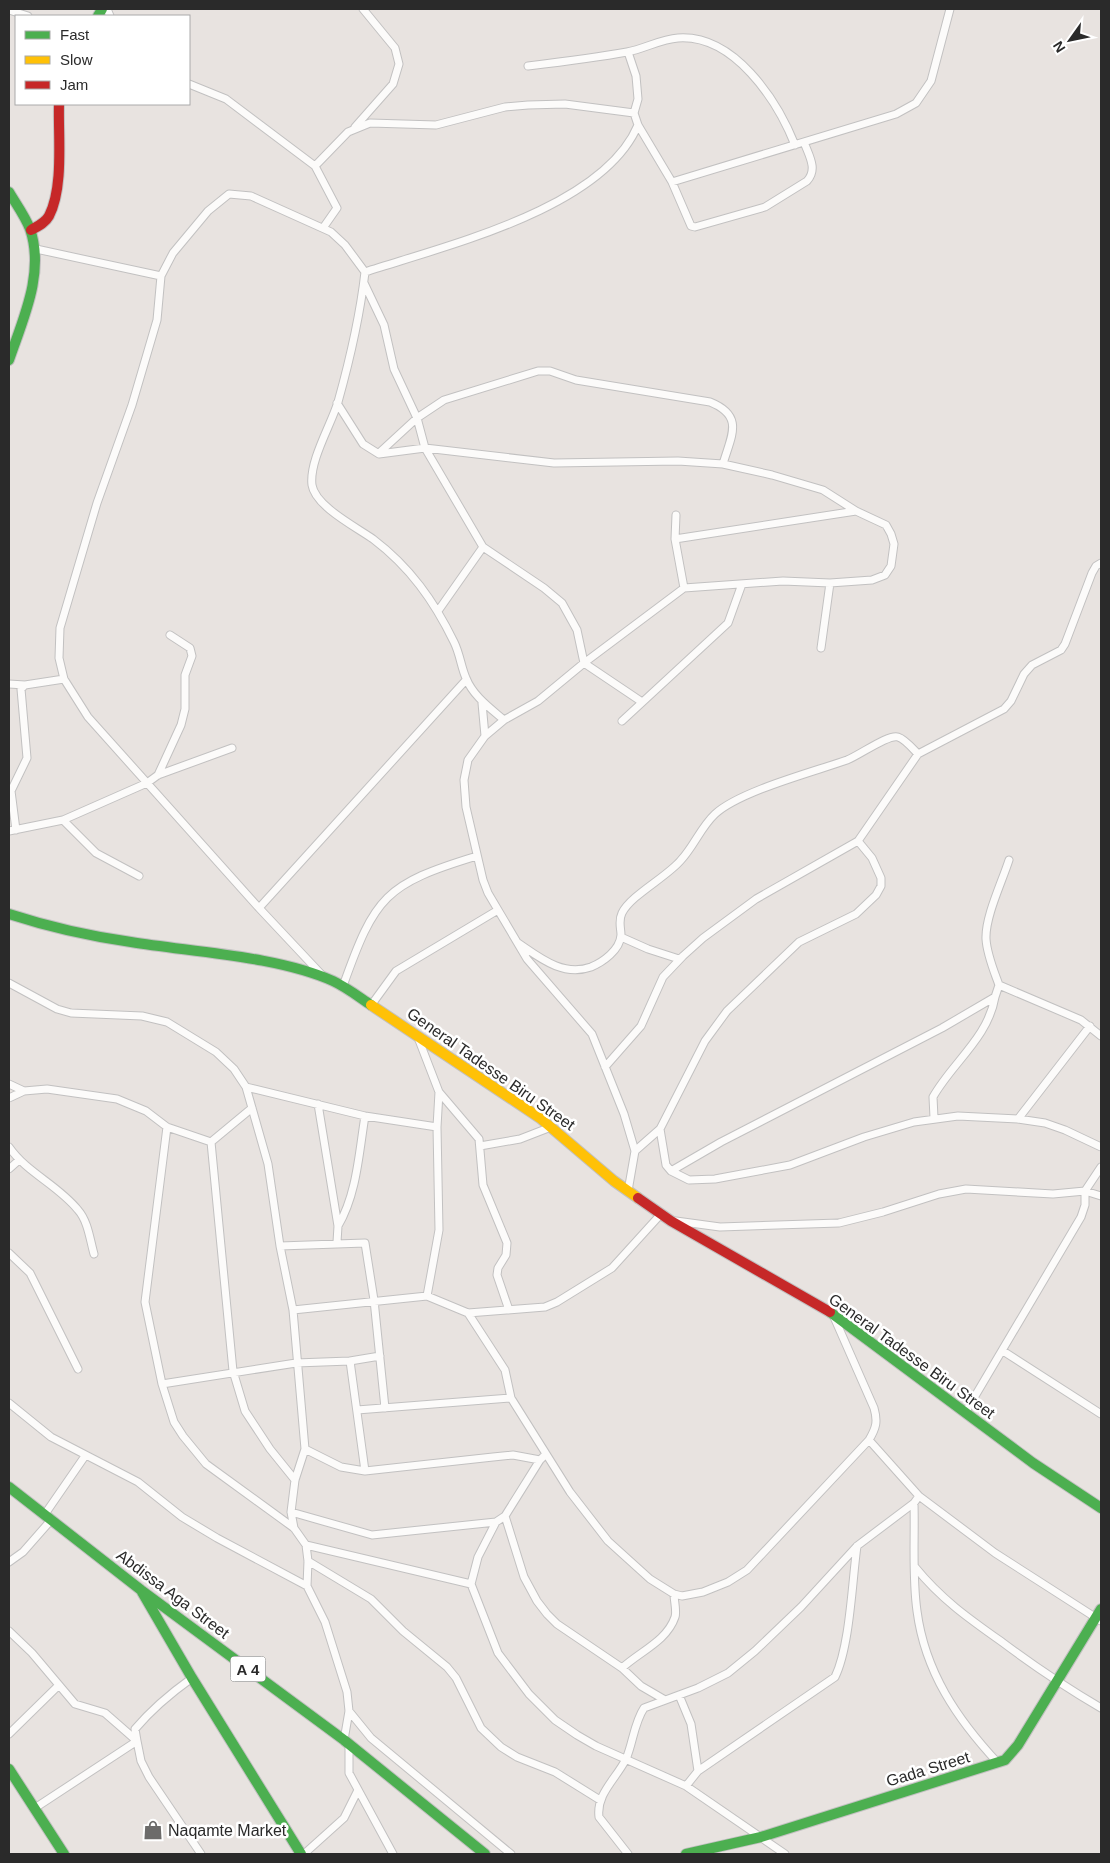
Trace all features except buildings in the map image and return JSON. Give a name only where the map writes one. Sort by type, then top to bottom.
[{"type":"main road","points":[[31,230],[44,223],[53,204],[59,105]]},
{"type":"main road","points":[[9,192],[31,230],[36,249],[33,285],[9,360]]},
{"type":"main road","name":"General Tadesse Biru Street","points":[[9,914],[86,936],[198,951],[321,974],[416,1033],[552,1127],[628,1191],[671,1221],[833,1314],[1049,1475],[1101,1508]]},
{"type":"main road","name":"Abdissa Aga Street","points":[[9,1487],[141,1590],[347,1742],[482,1854]]},
{"type":"main road","points":[[141,1590],[192,1678],[303,1854]]},
{"type":"main road","name":"Gada Street","points":[[686,1854],[761,1837],[998,1763],[1009,1756],[1018,1745],[1056,1681],[1099,1616]]},
{"type":"main road","points":[[9,1769],[64,1854]]},
{"type":"street","points":[[315,166],[355,127],[393,84],[399,64],[395,48],[363,9]]},
{"type":"street","points":[[672,182],[896,114],[916,103],[931,81],[950,9]]},
{"type":"street","points":[[9,10],[25,15]]},
{"type":"street","points":[[528,66],[628,52],[676,38],[689,38],[715,46],[738,60],[770,97],[784,118],[795,145]]},
{"type":"street","points":[[628,52],[638,89],[638,99],[634,113],[638,125],[672,182],[691,226],[699,227],[765,206],[807,181],[812,176],[814,167],[804,142]]},
{"type":"street","points":[[190,84],[226,99],[315,166],[337,208],[323,228]]},
{"type":"street","points":[[355,127],[380,122],[436,124],[495,109],[528,104],[574,105],[634,113]]},
{"type":"street","points":[[365,272],[475,236],[549,206],[592,180],[627,145],[638,125]]},
{"type":"street","points":[[321,974],[259,908],[88,717],[64,679],[58,658],[60,628],[97,503],[132,405],[157,320],[161,276],[173,253],[196,225],[217,202],[229,194],[252,196],[323,228],[345,245],[365,272],[361,305],[338,403],[316,460],[312,486],[320,500],[330,509],[403,564],[414,575],[438,611],[455,644],[466,680],[482,703],[504,720]]},
{"type":"street","points":[[36,249],[161,276]]},
{"type":"street","points":[[364,282],[384,325],[394,369],[417,418],[425,448],[483,547],[544,588],[562,603],[577,630],[584,663],[642,702]]},
{"type":"street","points":[[379,454],[417,418],[444,400],[538,371],[550,371],[576,380],[710,402],[723,407],[731,416],[734,428],[723,464]]},
{"type":"street","points":[[338,403],[364,444],[379,454],[425,448],[554,463],[678,462],[723,464],[772,475],[823,490],[856,511],[886,525],[894,544],[891,566],[884,575],[872,580],[830,583],[783,581],[684,588],[529,707],[504,720],[485,736],[468,760],[464,780],[466,807],[483,880],[527,959],[556,994],[586,1025],[624,1114],[635,1151],[628,1191]]},
{"type":"street","points":[[675,539],[856,511]]},
{"type":"street","points":[[676,515],[675,539],[684,588]]},
{"type":"street","points":[[438,611],[483,547]]},
{"type":"street","points":[[605,1067],[642,1026],[663,977],[679,959],[744,906],[858,841],[918,754],[962,729],[993,716],[1011,702],[1024,674],[1032,664],[1060,650],[1065,644],[1092,573],[1096,566],[1101,563]]},
{"type":"street","points":[[820,648],[830,583]]},
{"type":"street","points":[[622,721],[728,623],[742,584]]},
{"type":"street","points":[[158,775],[181,725],[185,709],[185,675],[192,656],[190,648],[170,634]]},
{"type":"street","points":[[9,684],[25,685],[64,679]]},
{"type":"street","points":[[259,908],[466,680]]},
{"type":"street","points":[[25,685],[21,690],[20,696],[27,758],[11,791],[12,831],[63,820],[147,783],[158,775],[232,748]]},
{"type":"street","points":[[482,703],[485,736]]},
{"type":"street","points":[[518,943],[549,964],[576,970],[591,966],[607,957],[616,948],[621,937],[620,924],[624,911],[682,860],[708,821],[725,807],[750,794],[857,756],[892,737],[900,737],[918,754]]},
{"type":"street","points":[[63,820],[96,853],[139,876]]},
{"type":"street","points":[[635,1151],[660,1129],[705,1041],[727,1011],[799,942],[856,914],[876,895],[881,886],[881,878],[872,858],[858,841]]},
{"type":"street","points":[[343,986],[365,928],[390,894],[425,873],[476,856]]},
{"type":"street","points":[[934,1118],[933,1097],[970,1049],[993,1008],[999,985],[986,938],[992,912],[1009,860]]},
{"type":"street","points":[[372,1004],[396,971],[498,910]]},
{"type":"street","points":[[621,937],[648,950],[679,959]]},
{"type":"street","points":[[9,983],[57,1008],[71,1013],[142,1016],[178,1027],[216,1052],[234,1069],[246,1087],[268,1164],[292,1310],[305,1449],[295,1480],[291,1512],[294,1528]]},
{"type":"street","points":[[999,985],[1090,1026],[1101,1036]]},
{"type":"street","points":[[672,1171],[721,1142],[942,1028],[995,997]]},
{"type":"street","points":[[1018,1119],[1090,1026]]},
{"type":"street","points":[[416,1033],[438,1092],[475,1133],[480,1146],[483,1185],[507,1243],[506,1255],[498,1268],[497,1275],[510,1310]]},
{"type":"street","points":[[9,1084],[24,1091]]},
{"type":"street","points":[[246,1087],[365,1116],[437,1127]]},
{"type":"street","points":[[9,1098],[24,1091],[55,1089],[117,1099],[146,1111],[167,1128],[211,1142]]},
{"type":"street","points":[[427,1296],[439,1230],[438,1092]]},
{"type":"street","points":[[318,1104],[338,1226],[337,1242]]},
{"type":"street","points":[[211,1142],[252,1108]]},
{"type":"street","points":[[338,1226],[346,1212],[351,1196],[365,1116]]},
{"type":"street","points":[[660,1129],[666,1165],[672,1171],[689,1180],[699,1182],[790,1165],[890,1129],[934,1118],[958,1116],[1018,1119],[1065,1130],[1101,1147]]},
{"type":"street","points":[[480,1146],[520,1139],[552,1127]]},
{"type":"street","points":[[167,1128],[145,1302],[162,1384],[174,1422],[194,1451],[219,1475],[294,1528],[306,1545],[308,1561],[307,1586],[325,1622],[347,1692],[349,1711],[347,1742],[349,1773],[357,1792],[394,1854]]},
{"type":"street","points":[[211,1142],[233,1371],[245,1411],[270,1450],[295,1480]]},
{"type":"street","points":[[9,1147],[18,1161],[64,1196],[79,1211],[94,1254]]},
{"type":"street","points":[[9,1169],[18,1161]]},
{"type":"street","points":[[965,1413],[1081,1217],[1085,1205],[1085,1190],[1101,1167]]},
{"type":"street","points":[[671,1221],[720,1227],[787,1223],[826,1224],[848,1221],[939,1194],[966,1189],[1053,1194],[1085,1190],[1101,1196]]},
{"type":"street","points":[[292,1310],[427,1296],[468,1313],[545,1307],[558,1302],[604,1274],[661,1214]]},
{"type":"street","points":[[280,1246],[365,1242],[374,1300],[385,1408]]},
{"type":"street","points":[[9,1254],[30,1274],[78,1369]]},
{"type":"street","points":[[468,1313],[505,1370],[511,1398],[548,1454],[570,1492],[608,1541],[650,1579],[674,1594],[682,1596],[709,1590],[728,1582],[747,1570],[869,1440],[877,1424],[877,1418],[833,1314]]},
{"type":"street","points":[[1003,1351],[1101,1414]]},
{"type":"street","points":[[162,1384],[233,1371],[296,1363],[380,1356]]},
{"type":"street","points":[[350,1360],[365,1471]]},
{"type":"street","points":[[357,1410],[511,1398]]},
{"type":"street","points":[[9,1403],[52,1437],[85,1456],[124,1473],[182,1517],[307,1586]]},
{"type":"street","points":[[869,1440],[918,1496],[995,1553],[1099,1616]]},
{"type":"street","points":[[305,1449],[319,1458],[341,1467],[365,1471],[513,1455],[540,1460]]},
{"type":"street","points":[[291,1512],[372,1535],[496,1522],[505,1516],[540,1460],[548,1454]]},
{"type":"street","points":[[9,1562],[23,1552],[49,1517],[85,1456]]},
{"type":"street","points":[[628,1854],[599,1817],[600,1800],[626,1759],[640,1713],[650,1705],[718,1678],[749,1656],[801,1607],[857,1546],[914,1503],[918,1496]]},
{"type":"street","points":[[914,1503],[916,1604],[920,1630],[934,1674],[960,1718],[998,1763]]},
{"type":"street","points":[[505,1516],[522,1572],[537,1602],[557,1624],[622,1668],[641,1686],[665,1700]]},
{"type":"street","points":[[496,1522],[481,1551],[471,1584],[498,1653],[528,1694],[567,1729],[596,1746],[686,1786],[761,1837],[771,1851],[785,1854]]},
{"type":"street","points":[[306,1545],[471,1584]]},
{"type":"street","points":[[686,1786],[698,1771],[835,1677],[841,1666],[857,1546]]},
{"type":"street","points":[[308,1561],[371,1598],[403,1631],[447,1667],[456,1678],[481,1728],[501,1747],[517,1757],[555,1772],[600,1800]]},
{"type":"street","points":[[915,1566],[932,1588],[952,1607],[1056,1681],[1101,1708]]},
{"type":"street","points":[[622,1668],[635,1656],[659,1640],[670,1628],[676,1616],[674,1594]]},
{"type":"street","points":[[9,1630],[74,1704],[110,1716],[137,1740]]},
{"type":"street","points":[[192,1678],[162,1700],[135,1729],[141,1761],[145,1769],[201,1854]]},
{"type":"street","points":[[9,1734],[59,1685]]},
{"type":"street","points":[[679,1695],[686,1710],[695,1740],[698,1771]]},
{"type":"street","points":[[349,1711],[371,1738],[511,1854]]},
{"type":"street","points":[[35,1808],[137,1740]]},
{"type":"street","points":[[303,1854],[344,1818],[357,1792]]},
{"type":"traffic: fast","points":[[99,15],[102,9]]},
{"type":"traffic: fast","points":[[9,192],[30,229],[35,262],[34,279],[26,312],[9,360]]},
{"type":"traffic: fast","points":[[9,914],[54,927],[100,937],[261,960],[286,966],[333,981],[371,1005]]},
{"type":"traffic: fast","points":[[830,1312],[1033,1463],[1101,1508]]},
{"type":"traffic: fast","points":[[9,1487],[141,1590],[344,1740],[485,1854]]},
{"type":"traffic: fast","points":[[142,1592],[192,1678],[301,1854]]},
{"type":"traffic: fast","points":[[686,1854],[761,1837],[1005,1760],[1018,1745],[1101,1609]]},
{"type":"traffic: fast","points":[[9,1769],[64,1854]]},
{"type":"traffic: slow","points":[[371,1005],[540,1118],[614,1181],[638,1198]]},
{"type":"traffic: jam","points":[[31,230],[49,216],[57,191],[59,105]]},
{"type":"traffic: jam","points":[[638,1198],[671,1221],[830,1312]]},
{"type":"place","name":"Naqamte Market","points":[[153,1830]]}]
